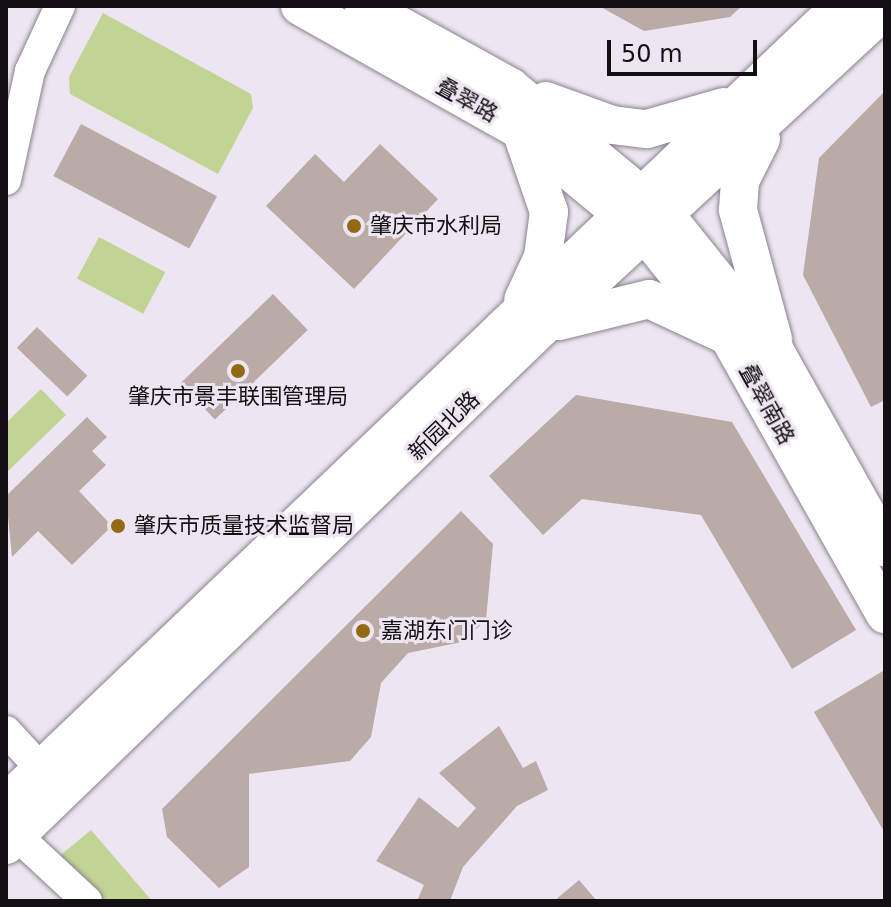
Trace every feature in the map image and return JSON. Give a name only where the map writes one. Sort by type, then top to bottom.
[{"type":"main road","name":"叠翠路","points":[[300,6],[444,69],[510,87],[644,214]]},
{"type":"main road","name":"叠翠路","points":[[364,6],[520,130],[644,214]]},
{"type":"main road","name":"新园北路","points":[[808,61],[841,6]]},
{"type":"main road","name":"新园北路","points":[[9,828],[644,214],[808,61],[885,10]]},
{"type":"main road","points":[[510,87],[612,125],[647,129],[761,107],[738,210],[751,354]]},
{"type":"main road","points":[[520,130],[549,212],[543,257],[527,325],[649,299],[693,313],[751,354]]},
{"type":"main road","name":"叠翠南路","points":[[644,214],[751,354],[885,547]]},
{"type":"main road","name":"叠翠南路","points":[[751,354],[885,614]]},
{"type":"main road","name":"新园北路","points":[[9,828],[42,770],[479,374]]},
{"type":"street","points":[[6,180],[30,71],[60,6]]},
{"type":"street","points":[[6,731],[42,770]]},
{"type":"street","points":[[9,828],[87,901]]},
{"type":"green space","points":[[103,13],[251,94],[253,108],[218,174],[70,94],[69,77]]},
{"type":"green space","points":[[99,237],[165,272],[143,314],[77,278]]},
{"type":"green space","points":[[41,389],[66,415],[7,472],[6,423]]},
{"type":"green space","points":[[91,830],[152,901],[98,901],[56,859]]},
{"type":"building","points":[[599,6],[742,6],[730,17],[644,31]]},
{"type":"building","points":[[885,91],[885,400],[871,407],[803,275],[819,158]]},
{"type":"building","points":[[81,124],[217,196],[189,248],[53,176]]},
{"type":"building","points":[[380,144],[438,199],[354,289],[266,206],[315,154],[344,182]]},
{"type":"building","points":[[273,294],[308,330],[215,420],[180,384]]},
{"type":"building","points":[[37,327],[87,376],[67,396],[17,348]]},
{"type":"building","points":[[576,395],[732,422],[856,630],[792,669],[701,515],[582,499],[543,535],[489,476]]},
{"type":"building","points":[[87,417],[107,437],[92,451],[106,465],[79,491],[112,526],[72,565],[38,531],[12,557],[6,496]]},
{"type":"building","points":[[461,511],[493,544],[486,620],[462,642],[408,653],[381,683],[371,737],[350,761],[249,774],[249,867],[219,888],[167,837],[162,809]]},
{"type":"building","points":[[883,671],[885,675],[885,833],[814,712]]},
{"type":"building","points":[[499,726],[523,768],[536,761],[548,790],[517,806],[463,867],[450,901],[417,901],[424,885],[376,861],[419,797],[458,828],[476,808],[439,773]]},
{"type":"building","points":[[579,880],[597,901],[554,901]]},
{"type":"place","name":"肇庆市水利局","points":[[354,226]]},
{"type":"place","name":"肇庆市景丰联围管理局","points":[[238,371]]},
{"type":"place","name":"肇庆市质量技术监督局","points":[[118,526]]},
{"type":"place","name":"嘉湖东门门诊","points":[[363,631]]}]
